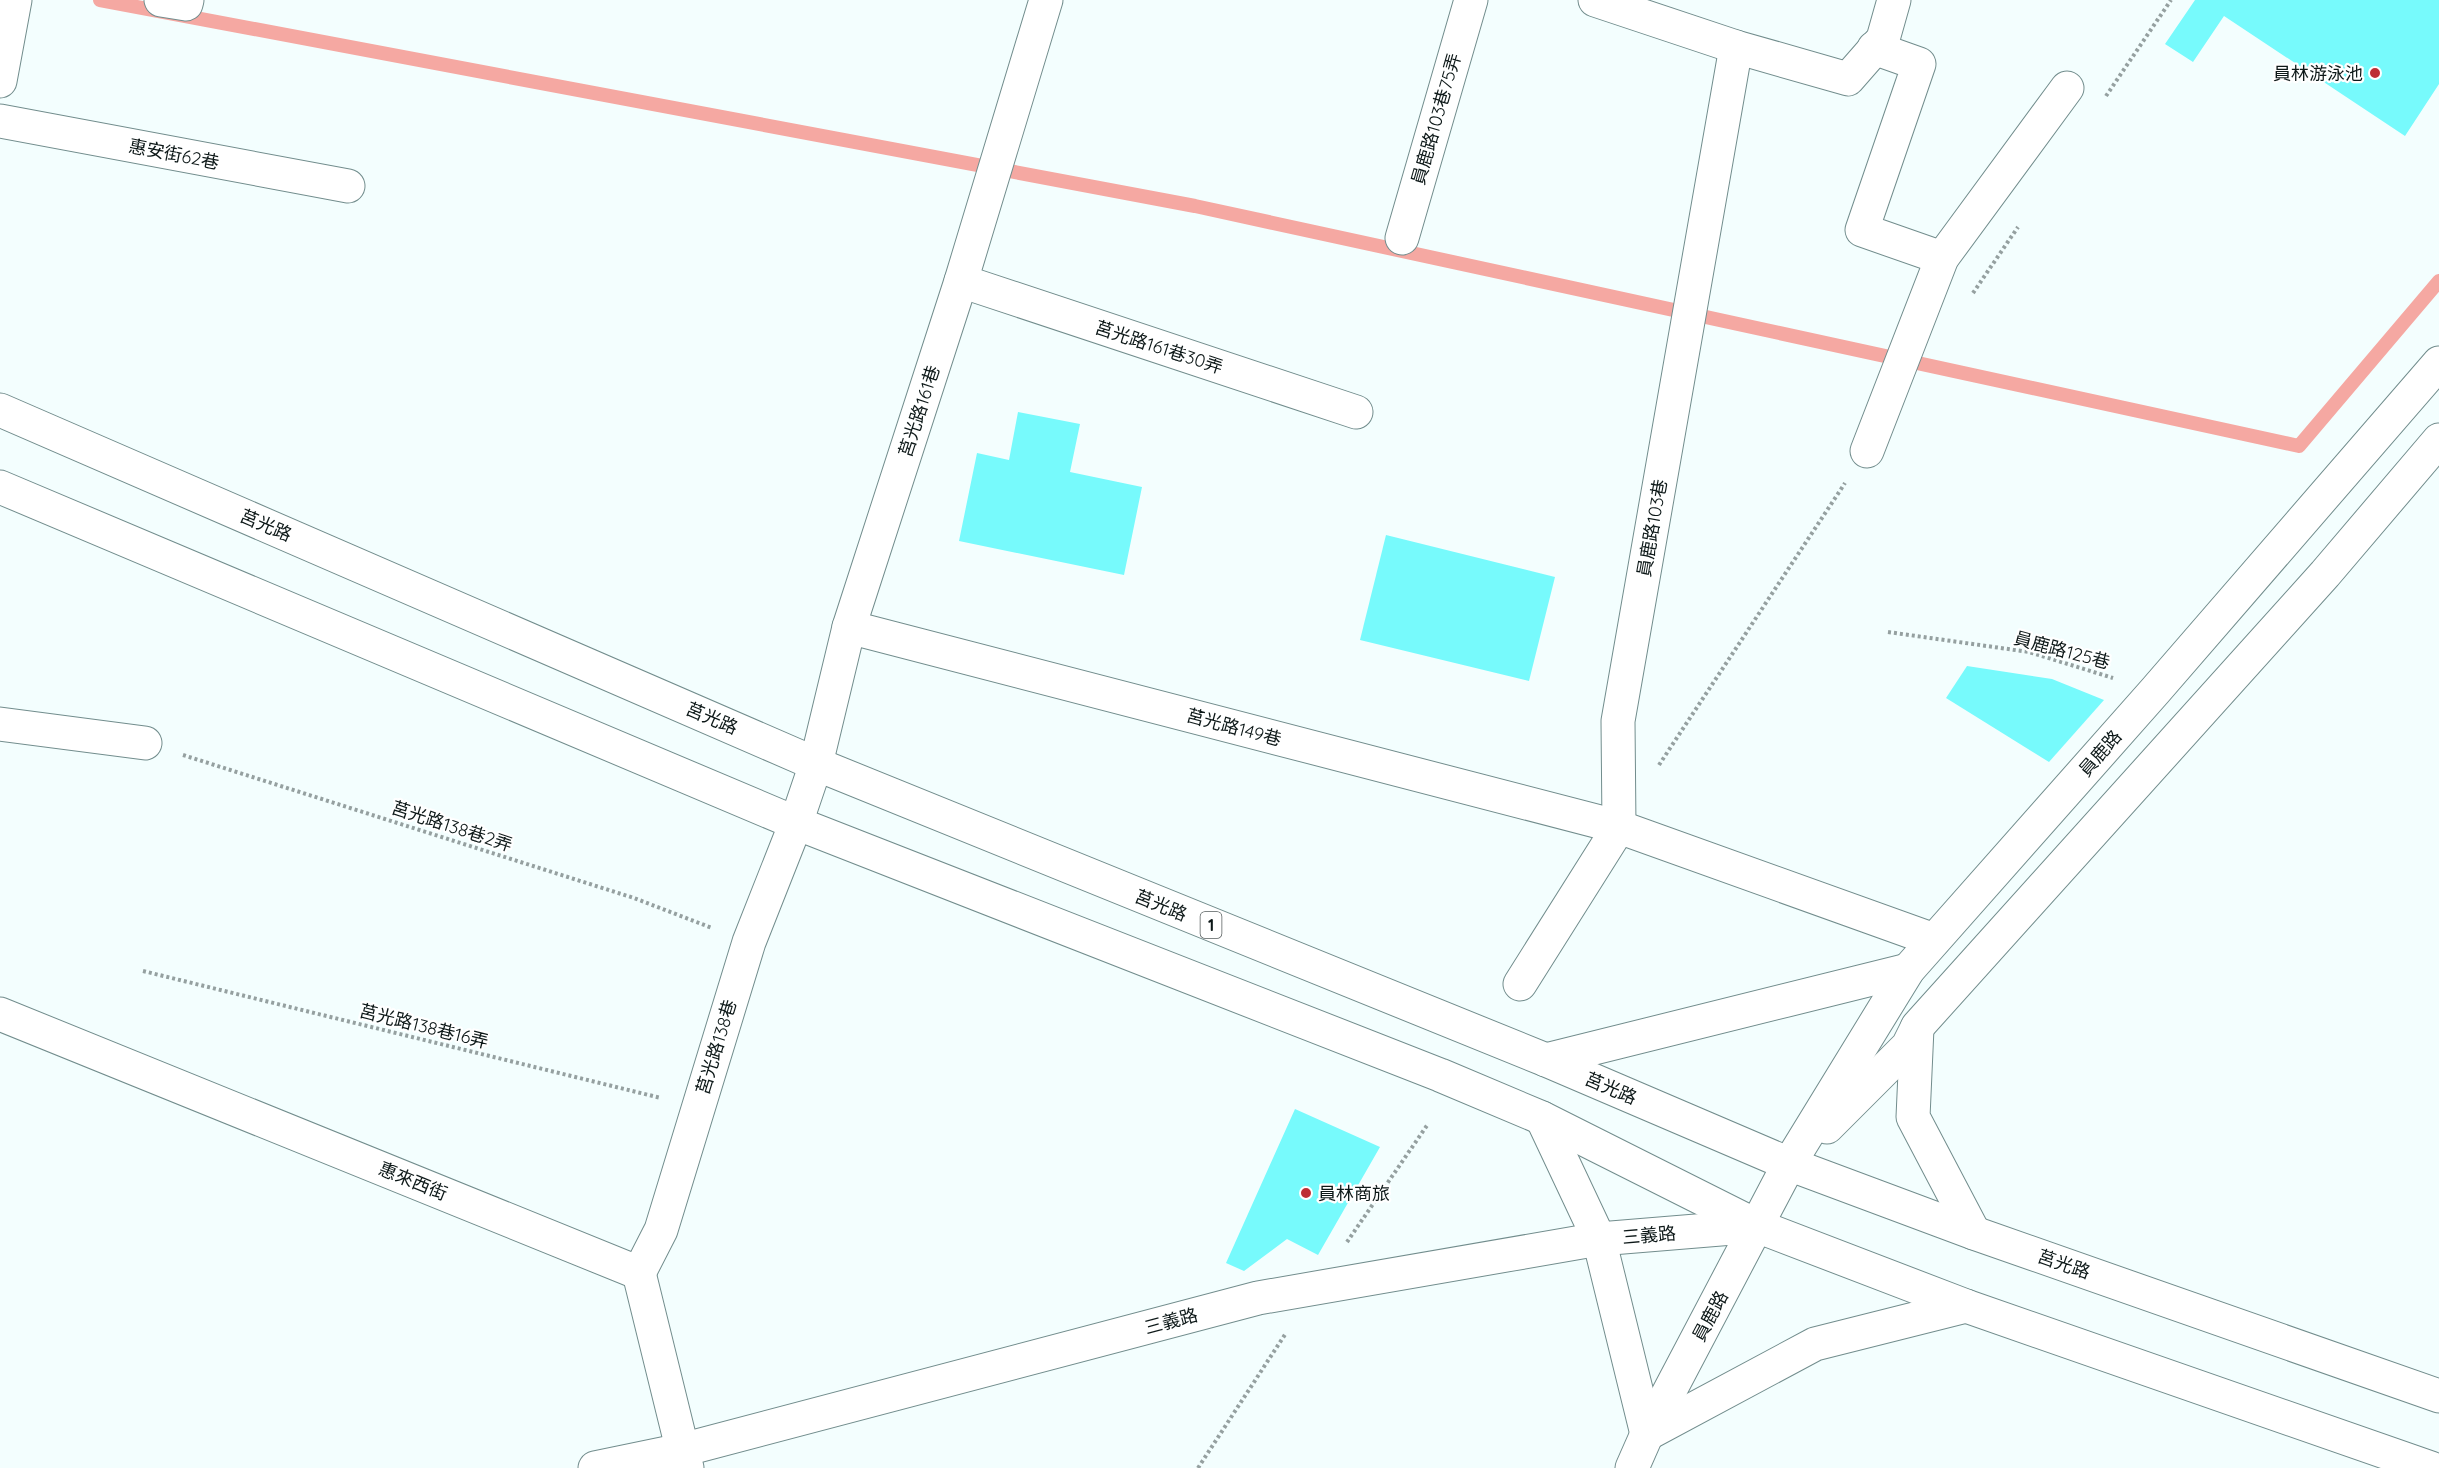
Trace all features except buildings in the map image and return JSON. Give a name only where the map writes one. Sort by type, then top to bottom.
[{"type":"main road","points":[[0,81],[15,0]]},
{"type":"main road","points":[[161,0],[186,4],[187,0]]},
{"type":"main road","name":"莒光路161巷","points":[[796,822],[816,764],[849,627],[961,281],[1046,0]]},
{"type":"main road","name":"員鹿路103巷75弄","points":[[1401,238],[1472,0]]},
{"type":"main road","points":[[1595,0],[1736,47],[1848,79],[1882,39],[1894,0]]},
{"type":"main road","name":"員鹿路103巷","points":[[1619,826],[1618,721],[1736,47]]},
{"type":"main road","points":[[1874,48],[1919,64],[1862,230],[1942,258]]},
{"type":"main road","points":[[1867,451],[1942,258],[2067,88]]},
{"type":"main road","name":"惠安街62巷","points":[[0,121],[348,186]]},
{"type":"main road","name":"莒光路161巷30弄","points":[[961,281],[1356,412]]},
{"type":"main road","name":"員鹿路","points":[[1632,1468],[1647,1434],[1789,1164],[1908,970],[2439,363]]},
{"type":"main road","name":"莒光路","points":[[0,410],[816,764],[1545,1060],[1789,1164],[1974,1233],[2439,1396]]},
{"type":"main road","points":[[2378,433],[2427,473]]},
{"type":"main road","name":"員鹿路","points":[[1789,1164],[1908,1046],[1917,1026],[2325,574],[2427,473],[2439,440]]},
{"type":"main road","points":[[0,487],[796,822],[1429,1071],[1542,1118],[1757,1226],[1966,1306],[2432,1468]]},
{"type":"main road","name":"莒光路149巷","points":[[849,627],[1619,826]]},
{"type":"main road","points":[[0,724],[145,743]]},
{"type":"main road","name":"莒光路138巷","points":[[639,1273],[662,1230],[748,942],[796,822]]},
{"type":"main road","points":[[1520,984],[1619,826],[1934,940]]},
{"type":"main road","points":[[1545,1060],[1908,970]]},
{"type":"main road","name":"惠來西街","points":[[0,1014],[639,1273]]},
{"type":"main road","points":[[1917,1026],[1913,1117],[1974,1233]]},
{"type":"main road","points":[[1542,1118],[1599,1239],[1647,1434],[1815,1344],[1966,1306]]},
{"type":"main road","name":"三義路","points":[[595,1468],[685,1459],[1258,1298],[1599,1239],[1757,1226]]},
{"type":"main road","points":[[639,1273],[685,1459]]},
{"type":"path","points":[[1657,769],[1867,451]]},
{"type":"path","name":"員鹿路125巷","points":[[1888,632],[2029,652],[2155,690]]},
{"type":"path","name":"莒光路138巷2弄","points":[[145,743],[634,898],[748,942]]},
{"type":"path","name":"莒光路138巷16弄","points":[[143,971],[698,1107]]},
{"type":"waterway","points":[[100,0],[1195,206],[2299,446],[2439,281]]},
{"type":"place","name":"員林游泳池","points":[[2375,73]]},
{"type":"place","name":"員林商旅","points":[[1306,1193]]}]
